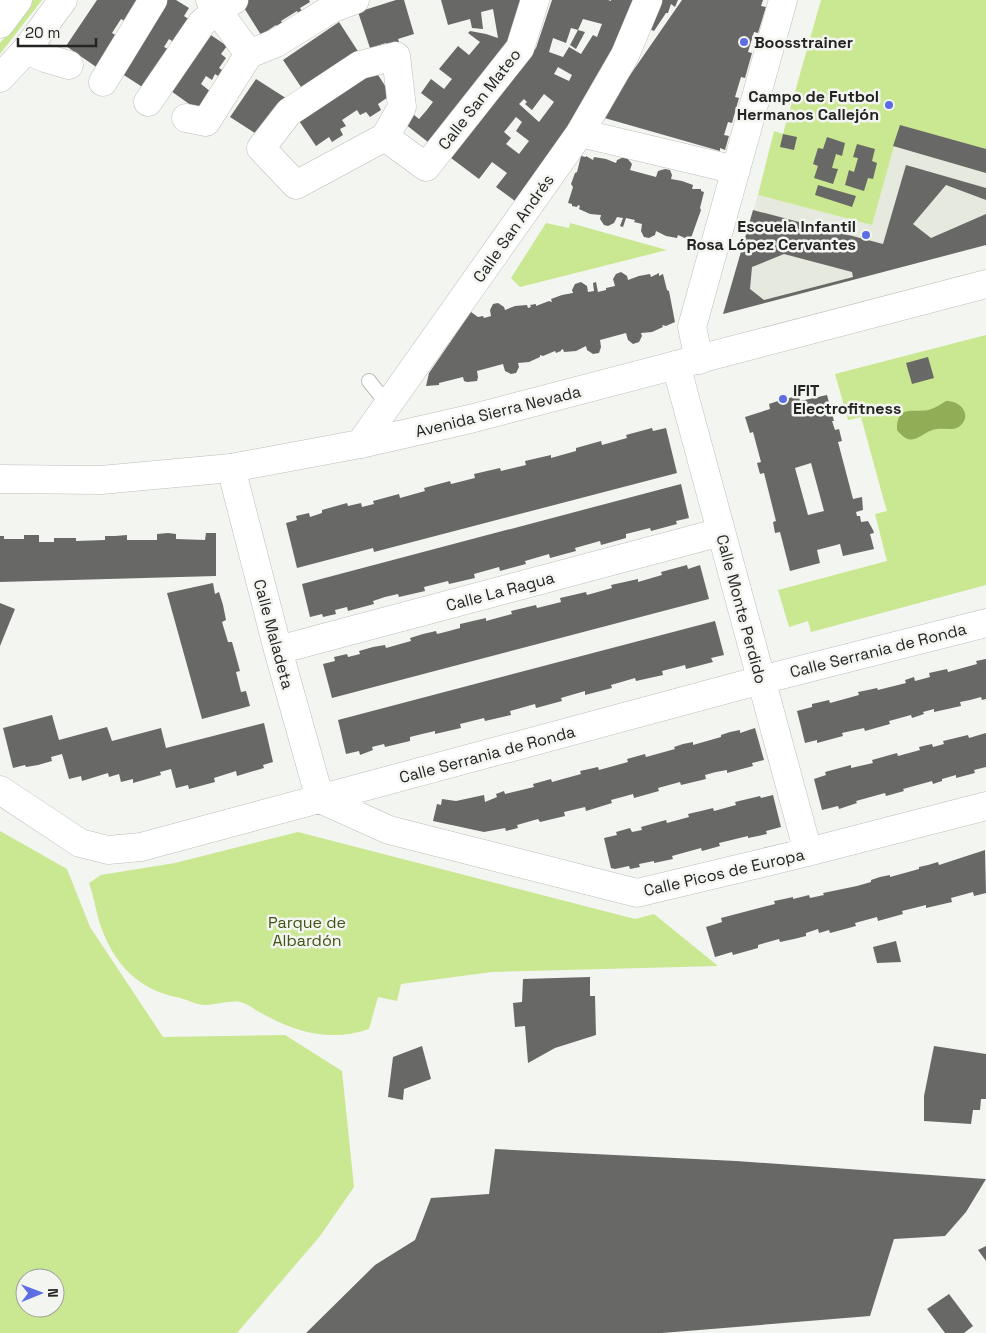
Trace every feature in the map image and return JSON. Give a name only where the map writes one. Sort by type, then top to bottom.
[{"type":"street","points":[[0,24],[18,0]]},
{"type":"street","points":[[0,78],[26,50],[63,0]]},
{"type":"street","points":[[104,82],[153,0]]},
{"type":"street","points":[[196,120],[249,54],[276,43],[331,9],[355,0]]},
{"type":"street","name":"Calle San Mateo","points":[[385,137],[426,167],[520,48],[535,0]]},
{"type":"street","name":"Calle San Andrés","points":[[360,444],[580,133],[625,55],[648,0]]},
{"type":"street","name":"Calle Monte Perdido","points":[[783,0],[692,327],[688,362],[721,532],[808,852]]},
{"type":"street","points":[[148,102],[202,23],[220,3],[249,54]]},
{"type":"street","points":[[26,50],[44,58],[69,65]]},
{"type":"street","points":[[396,56],[402,107],[385,137],[296,185],[260,148],[289,112],[360,65],[396,56]]},
{"type":"street","points":[[580,133],[736,170]]},
{"type":"street","name":"Avenida Sierra Nevada","points":[[0,479],[101,480],[231,468],[360,444],[470,419],[986,284]]},
{"type":"street","name":"Calle Maladeta","points":[[231,468],[278,650],[320,799]]},
{"type":"street","name":"Calle La Ragua","points":[[278,650],[721,532]]},
{"type":"street","name":"Calle Serrania de Ronda","points":[[0,790],[80,844],[108,850],[141,846],[761,680],[986,623]]},
{"type":"street","name":"Calle Picos de Europa","points":[[320,799],[389,830],[637,893],[808,852],[986,806]]},
{"type":"lane","points":[[370,381],[388,405]]},
{"type":"shaded area","name":"Escuela Infantil Rosa López Cervantes","points":[[893,146],[986,173],[986,245],[724,314],[758,195],[872,225]]},
{"type":"shaded area","points":[[946,401],[956,403],[965,413],[964,422],[958,428],[931,430],[913,439],[908,439],[897,430],[899,416],[902,413],[930,409]]},
{"type":"green space","points":[[33,0],[42,0],[0,54],[0,43]]},
{"type":"green space","name":"Campo de Futbol Hermanos Callejón","points":[[821,0],[986,0],[986,173],[894,146],[872,225],[758,195],[774,131],[783,134]]},
{"type":"green space","points":[[546,223],[569,228],[570,223],[667,250],[520,287],[511,278]]},
{"type":"green space","points":[[986,335],[986,585],[811,632],[808,621],[789,627],[778,590],[887,561],[875,514],[887,511],[861,417],[848,420],[835,374]]},
{"type":"green space","points":[[0,831],[67,869],[90,927],[163,1037],[285,1035],[342,1071],[354,1187],[320,1236],[237,1333],[0,1333]]},
{"type":"green space","name":"Parque de Albardón","points":[[298,832],[635,919],[654,914],[718,966],[492,972],[401,984],[397,1001],[378,997],[369,1029],[341,1035],[315,1034],[302,1031],[276,1021],[243,1003],[196,1004],[156,991],[144,985],[125,969],[105,937],[89,883],[101,875],[175,863]]},
{"type":"building","points":[[97,0],[142,0],[127,22],[121,19],[112,33],[117,36],[102,71],[66,46]]},
{"type":"building","points":[[166,0],[176,0],[189,8],[184,16],[190,20],[175,43],[169,39],[164,47],[170,50],[150,92],[113,68]]},
{"type":"building","points":[[246,0],[309,0],[310,2],[300,8],[304,15],[301,17],[297,11],[281,21],[285,28],[280,31],[276,25],[261,35],[241,3]]},
{"type":"building","points":[[396,0],[404,0],[414,34],[398,39],[400,45],[388,49],[386,43],[370,48],[358,12]]},
{"type":"building","points":[[441,0],[526,0],[515,34],[433,146],[400,120],[408,110],[419,119],[433,102],[421,93],[431,79],[444,89],[452,79],[439,69],[458,46],[469,55],[480,42],[468,33],[470,31],[498,38],[493,9],[481,12],[483,29],[472,28],[470,19],[448,25]]},
{"type":"building","points":[[552,0],[641,0],[621,47],[519,204],[496,187],[507,173],[492,162],[479,179],[443,152],[536,48]],"holes":[[[583,19],[602,24],[597,37],[593,35],[581,54],[569,47],[563,57],[549,52],[553,38],[566,43],[571,28],[578,30]],[[558,67],[572,75],[569,81],[554,74]],[[544,94],[554,102],[539,122],[519,104],[524,99],[527,102],[525,104],[532,110]],[[516,117],[522,122],[516,131],[529,141],[519,154],[506,144],[511,138],[504,132]]]},
{"type":"building","points":[[657,0],[678,0],[675,7],[671,4],[668,13],[666,13],[654,31],[645,27]]},
{"type":"building","points":[[682,0],[763,0],[761,6],[766,7],[758,33],[754,32],[748,52],[752,53],[745,78],[741,77],[735,97],[739,98],[732,123],[728,122],[724,135],[729,136],[725,150],[720,148],[720,151],[601,117]]},
{"type":"building","points":[[339,22],[363,59],[307,96],[283,60]]},
{"type":"building","points":[[202,29],[227,46],[221,54],[226,58],[219,68],[225,72],[221,78],[215,74],[212,80],[206,76],[201,84],[211,92],[199,111],[164,86]]},
{"type":"building","points":[[578,30],[585,32],[576,49],[570,45]]},
{"type":"building","points":[[371,64],[391,95],[378,104],[381,110],[370,117],[366,112],[360,115],[357,110],[342,120],[346,126],[340,129],[343,135],[332,142],[329,137],[316,146],[295,115]]},
{"type":"building","points":[[256,79],[292,102],[261,137],[230,117]]},
{"type":"building","points":[[900,125],[986,149],[986,173],[893,146]]},
{"type":"building","points":[[783,134],[797,137],[794,150],[780,147]]},
{"type":"building","points":[[827,137],[845,143],[842,156],[836,154],[832,168],[838,169],[833,184],[814,178],[818,166],[813,164],[818,148],[823,149]]},
{"type":"building","points":[[857,144],[875,149],[872,161],[877,163],[873,179],[868,178],[864,191],[845,185],[849,170],[854,172],[858,158],[853,157]]},
{"type":"building","points":[[581,156],[586,156],[593,160],[594,157],[606,159],[616,163],[617,160],[624,157],[632,164],[630,170],[656,177],[658,171],[670,170],[671,179],[693,185],[692,189],[701,189],[704,192],[701,210],[691,238],[687,237],[687,239],[678,235],[677,238],[666,236],[656,231],[655,235],[649,238],[644,237],[641,231],[642,224],[634,222],[635,220],[626,218],[623,227],[620,226],[623,218],[617,217],[614,223],[608,226],[604,225],[600,219],[601,215],[590,214],[579,209],[580,206],[578,205],[577,207],[572,206],[572,204],[568,203],[573,187],[571,184],[577,172]]},
{"type":"building","points":[[906,165],[986,188],[986,200],[946,185],[913,224],[931,238],[986,214],[986,245],[723,314],[753,210],[883,244]],"holes":[[[784,254],[852,272],[853,277],[764,300],[750,289],[752,267]]]},
{"type":"building","points":[[818,185],[856,196],[852,207],[815,195]]},
{"type":"building","points":[[621,272],[627,276],[628,280],[650,274],[651,277],[659,273],[659,276],[663,274],[667,290],[669,291],[675,322],[666,326],[662,325],[663,327],[652,332],[641,333],[642,336],[639,342],[633,344],[628,340],[626,333],[600,340],[601,347],[599,353],[593,354],[587,350],[586,346],[576,351],[564,352],[563,349],[556,353],[555,351],[543,356],[540,355],[540,357],[529,362],[518,363],[519,367],[516,373],[511,374],[505,371],[503,364],[477,371],[477,381],[467,382],[464,381],[463,377],[439,383],[439,385],[426,386],[429,373],[471,312],[478,317],[483,316],[484,318],[491,316],[490,310],[493,304],[498,303],[505,310],[515,306],[527,305],[528,308],[531,307],[530,305],[536,304],[536,306],[549,301],[552,302],[551,299],[573,293],[572,290],[575,284],[581,282],[587,286],[588,292],[594,291],[593,283],[596,282],[598,292],[606,290],[606,288],[615,286],[613,279],[616,274]]},
{"type":"building","points":[[928,357],[934,378],[912,384],[906,363]]},
{"type":"building","points":[[827,395],[834,421],[832,421],[835,430],[839,429],[842,441],[838,442],[853,499],[862,497],[863,510],[856,512],[857,516],[860,516],[861,522],[868,521],[873,530],[874,533],[870,534],[874,549],[843,556],[840,544],[817,550],[820,563],[790,571],[780,532],[775,533],[773,522],[776,521],[764,473],[760,474],[757,463],[761,462],[753,432],[750,433],[745,417],[770,409],[769,404],[784,399],[799,396],[800,401]],"holes":[[[811,463],[824,511],[808,515],[795,468]]]},
{"type":"building","points":[[652,428],[653,431],[666,428],[677,473],[374,552],[373,548],[297,568],[286,523],[297,520],[296,516],[309,513],[310,517],[322,513],[322,510],[347,503],[348,506],[361,503],[362,507],[374,504],[373,501],[399,494],[400,498],[425,491],[424,488],[450,481],[451,484],[475,478],[474,474],[500,468],[501,471],[526,465],[525,461],[551,455],[551,458],[601,441],[602,445],[627,438],[626,435]]},
{"type":"building","points":[[681,484],[689,518],[676,521],[677,524],[651,531],[650,528],[626,534],[626,538],[601,545],[600,541],[575,548],[576,551],[550,558],[549,554],[525,561],[526,564],[500,571],[499,567],[474,574],[475,578],[449,584],[448,581],[424,587],[425,591],[399,597],[398,594],[385,597],[373,601],[374,604],[348,611],[347,607],[335,610],[336,614],[323,617],[322,614],[310,617],[302,584]]},
{"type":"building","points":[[206,533],[216,533],[216,576],[0,582],[0,536],[4,536],[4,539],[24,539],[24,535],[39,535],[39,542],[54,542],[54,538],[76,538],[76,541],[105,540],[105,536],[127,535],[127,540],[157,540],[157,534],[176,534],[176,539],[205,540]]},
{"type":"building","points":[[687,565],[688,569],[700,565],[709,599],[332,698],[323,664],[335,661],[334,657],[347,654],[348,657],[360,654],[359,651],[373,647],[385,645],[386,648],[411,641],[410,638],[423,634],[436,631],[437,634],[460,628],[460,624],[486,618],[486,621],[512,614],[511,611],[536,605],[537,608],[561,602],[560,598],[586,592],[587,595],[612,588],[611,585],[638,579],[638,582],[662,575],[661,572]]},
{"type":"building","points":[[213,583],[215,594],[219,592],[223,605],[226,620],[222,622],[228,642],[232,642],[240,671],[236,672],[241,692],[246,691],[250,706],[202,719],[167,593]]},
{"type":"building","points":[[0,603],[15,609],[0,646]]},
{"type":"building","points":[[715,621],[724,655],[711,658],[713,662],[686,669],[685,665],[662,671],[663,675],[636,681],[635,678],[611,685],[612,688],[585,695],[585,691],[561,698],[562,701],[536,708],[535,704],[510,711],[511,715],[485,721],[484,718],[460,724],[461,728],[435,734],[435,731],[410,737],[410,741],[385,747],[384,744],[372,747],[373,750],[360,755],[359,751],[346,754],[338,720]]},
{"type":"building","points":[[986,659],[986,699],[982,700],[981,697],[960,702],[961,706],[934,712],[934,709],[912,718],[911,715],[889,721],[890,724],[865,731],[864,728],[842,733],[843,736],[817,743],[817,740],[805,743],[797,711],[812,707],[812,704],[829,700],[830,703],[859,695],[858,692],[877,688],[878,690],[906,683],[905,680],[914,677],[915,681],[930,677],[929,673],[947,669],[948,672],[977,664],[976,661]]},
{"type":"building","points":[[52,715],[59,740],[107,727],[112,741],[161,728],[166,748],[264,723],[273,762],[263,765],[264,768],[237,776],[236,771],[214,778],[215,782],[189,789],[188,785],[176,788],[171,769],[160,772],[161,775],[133,783],[133,779],[121,782],[119,774],[109,777],[108,773],[82,781],[81,776],[69,779],[62,754],[51,757],[52,761],[38,765],[26,767],[25,765],[13,768],[3,728]]},
{"type":"building","points":[[755,728],[764,760],[752,763],[753,766],[727,773],[727,770],[716,772],[705,775],[706,779],[681,785],[680,782],[658,788],[659,791],[634,798],[633,794],[611,800],[612,803],[586,811],[585,807],[564,812],[565,816],[540,822],[538,819],[517,825],[518,828],[506,831],[505,828],[484,832],[433,821],[437,804],[441,805],[442,799],[456,801],[484,795],[485,802],[497,797],[496,794],[504,791],[505,794],[534,787],[533,784],[551,779],[552,782],[581,774],[580,771],[598,767],[599,770],[628,762],[627,759],[645,754],[646,757],[675,749],[674,747],[683,744],[693,742],[693,745],[721,737],[721,735],[730,732],[740,730],[740,733]]},
{"type":"building","points":[[986,733],[986,767],[974,770],[975,773],[956,778],[956,775],[933,784],[932,781],[886,796],[885,793],[856,801],[857,803],[839,809],[838,806],[822,810],[814,779],[826,775],[825,772],[851,765],[851,768],[873,763],[872,760],[897,753],[898,756],[920,750],[919,747],[932,744],[933,747],[944,744],[943,741],[968,735],[969,738]]},
{"type":"building","points":[[773,795],[781,827],[766,831],[767,834],[748,838],[748,836],[719,843],[720,846],[702,851],[701,848],[672,856],[673,859],[639,864],[640,867],[630,869],[629,866],[611,868],[604,838],[617,835],[616,832],[630,828],[632,832],[642,830],[641,827],[666,820],[667,823],[689,817],[688,814],[713,808],[714,811],[736,805],[735,802]]},
{"type":"building","points":[[985,850],[986,893],[974,896],[973,892],[951,898],[952,902],[926,908],[926,905],[902,911],[903,914],[878,921],[877,917],[855,923],[856,926],[830,933],[829,930],[819,933],[818,929],[806,933],[806,936],[780,942],[779,939],[758,945],[758,948],[733,955],[732,952],[715,957],[706,927],[722,922],[721,918],[775,904],[774,901],[809,895],[810,898],[824,895],[823,893],[857,886],[880,877],[890,875],[890,877],[938,862],[939,865]]},
{"type":"building","points":[[896,941],[901,962],[877,963],[873,947]]},
{"type":"building","points":[[590,977],[590,996],[595,996],[596,1035],[555,1048],[528,1063],[525,1026],[515,1027],[513,1003],[522,1002],[523,979]]},
{"type":"building","points":[[422,1046],[431,1079],[404,1089],[403,1100],[388,1097],[393,1057]]},
{"type":"building","points":[[934,1046],[986,1054],[986,1099],[981,1099],[980,1110],[973,1110],[971,1124],[924,1121],[924,1096]]},
{"type":"building","points":[[495,1149],[736,1161],[986,1179],[966,1212],[945,1236],[894,1239],[870,1316],[662,1333],[306,1333],[375,1265],[415,1240],[431,1198],[489,1194]]},
{"type":"building","points":[[986,1246],[986,1261],[978,1250]]},
{"type":"building","points":[[949,1294],[973,1326],[964,1333],[945,1333],[927,1309]]},
{"type":"place","name":"Boosstrainer","points":[[744,42]]},
{"type":"place","name":"Campo de Futbol Hermanos Callejón","points":[[889,105]]},
{"type":"place","name":"Escuela Infantil Rosa López Cervantes","points":[[866,235]]},
{"type":"place","name":"IFIT Electrofitness","points":[[783,399]]}]
